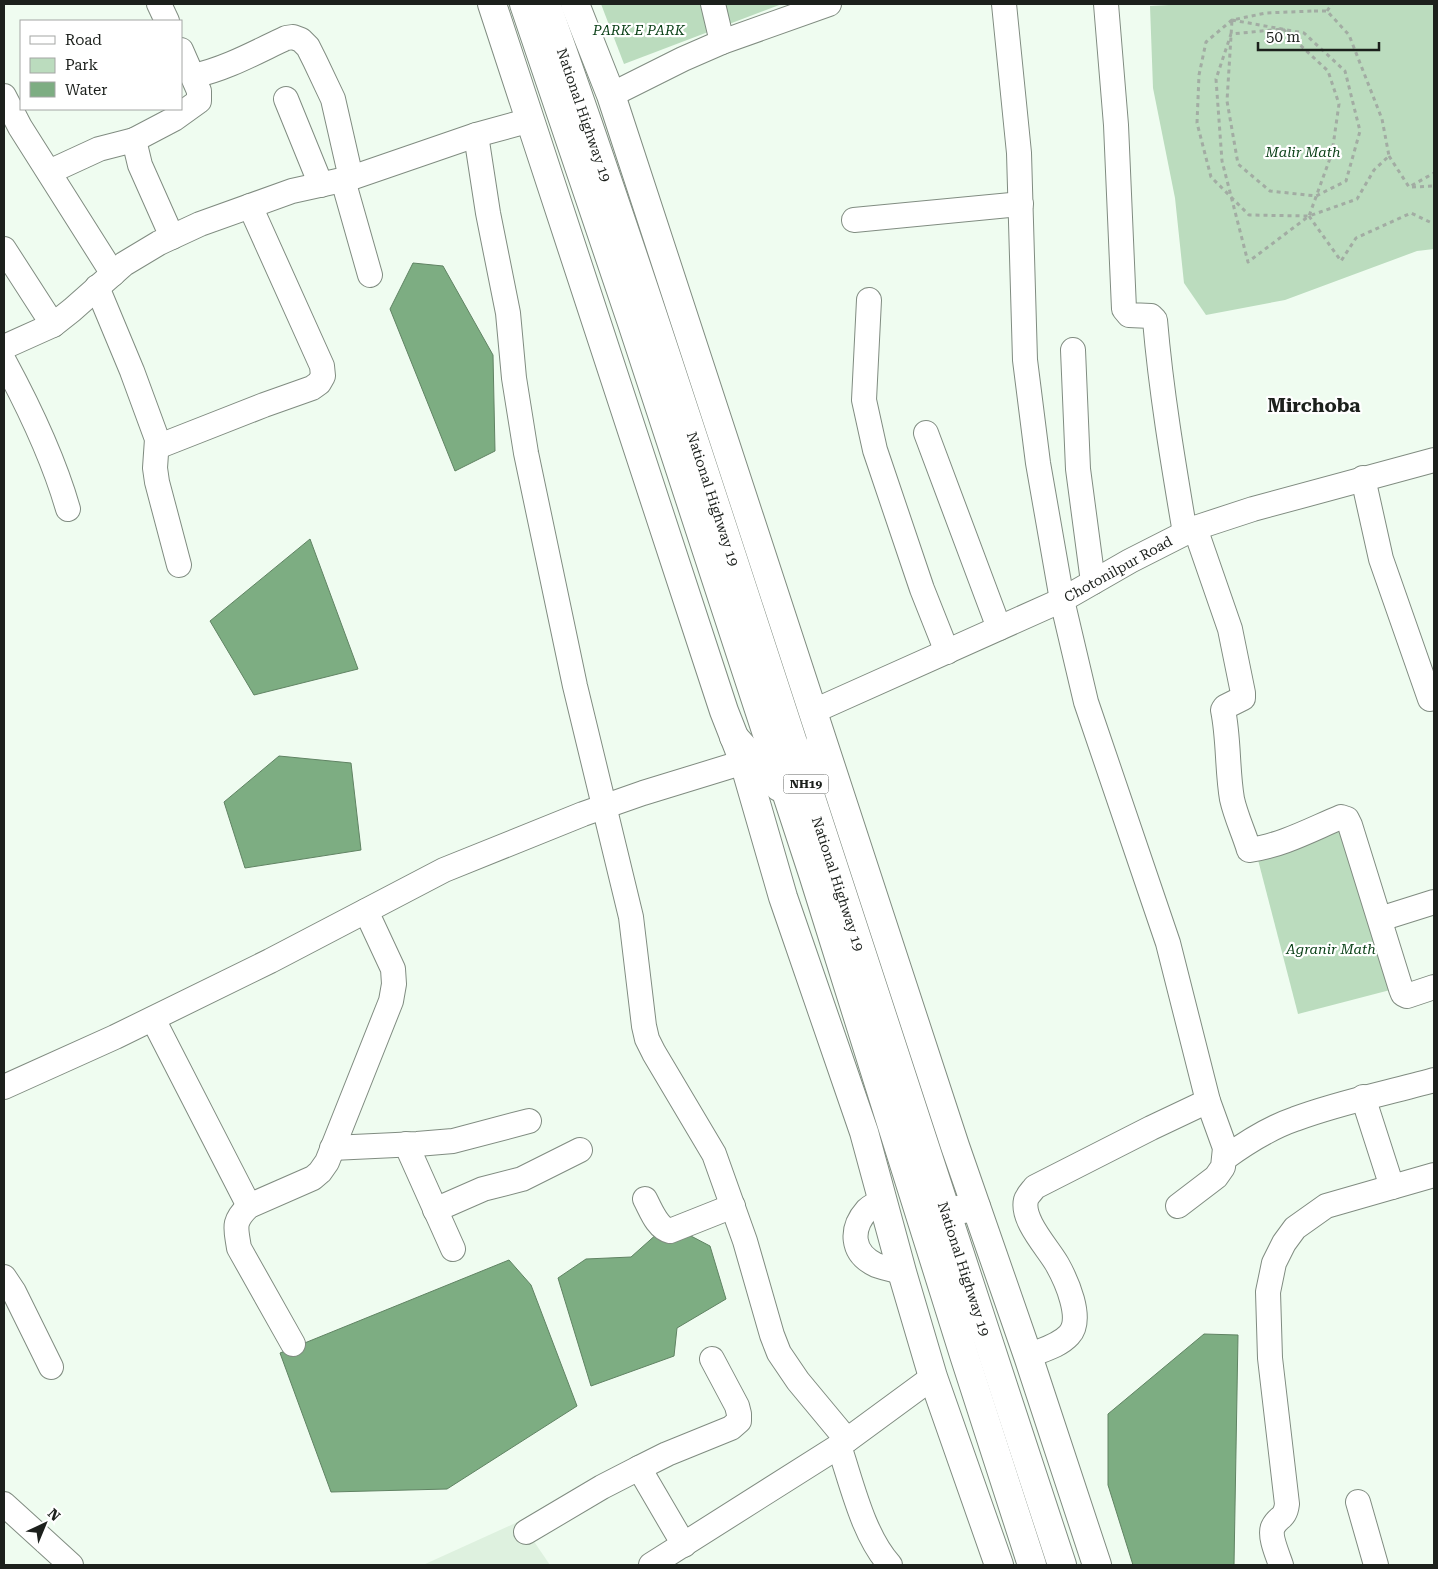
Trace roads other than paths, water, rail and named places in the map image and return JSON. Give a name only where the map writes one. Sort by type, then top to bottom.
[{"type":"main road","points":[[492,4],[724,711],[744,762],[783,897],[864,1132],[933,1377],[999,1565]]},
{"type":"main road","name":"NH19","points":[[524,4],[797,792],[816,883],[961,1346],[1032,1565]]},
{"type":"main road","name":"National Highway 19","points":[[546,4],[659,335],[797,792],[945,1212],[1062,1565]]},
{"type":"main road","points":[[575,4],[611,95],[814,712],[821,739],[1097,1565]]},
{"type":"main road","points":[[734,736],[797,792],[821,739]]},
{"type":"main road","points":[[945,1212],[976,1207]]},
{"type":"street","points":[[159,4],[167,20]]},
{"type":"street","points":[[713,4],[722,42]]},
{"type":"street","points":[[611,95],[722,42],[829,4]]},
{"type":"street","points":[[1004,4],[1019,154],[1025,360],[1038,463],[1062,600],[1086,702],[1168,943],[1208,1101],[1225,1148],[1223,1167],[1216,1177],[1178,1206]]},
{"type":"street","points":[[1106,4],[1116,126],[1124,308],[1129,315],[1151,316],[1155,320],[1166,413],[1190,530],[1230,629],[1243,693],[1242,698],[1223,710],[1232,799],[1236,812],[1249,850],[1274,845],[1345,817],[1349,821],[1403,994],[1407,996],[1434,987]]},
{"type":"street","points":[[193,76],[228,66],[286,38],[294,37],[301,40],[312,54],[332,99],[338,181]]},
{"type":"street","points":[[49,172],[99,149],[134,140],[174,119],[198,101],[199,91],[182,52]]},
{"type":"street","points":[[4,96],[20,127],[49,172],[105,280],[132,371],[157,439],[155,456],[157,482],[179,565]]},
{"type":"street","points":[[286,99],[338,181],[370,275]]},
{"type":"street","points":[[4,347],[53,325],[124,264],[172,237],[200,224],[292,191],[338,181],[476,135],[531,120]]},
{"type":"street","points":[[476,135],[488,213],[508,313],[514,378],[526,453],[575,686],[632,916],[647,1039],[714,1154],[779,1353],[843,1443],[866,1525],[880,1552],[890,1565]]},
{"type":"street","points":[[134,140],[140,165],[172,237]]},
{"type":"street","points":[[854,220],[1021,204]]},
{"type":"street","points":[[157,447],[312,388],[323,376],[322,366],[250,206]]},
{"type":"street","points":[[4,249],[53,325]]},
{"type":"street","points":[[869,300],[864,384],[864,400],[869,427],[922,589],[947,652]]},
{"type":"street","points":[[1073,350],[1078,470],[1093,582]]},
{"type":"street","points":[[4,361],[45,443],[59,478],[68,509]]},
{"type":"street","points":[[926,433],[999,628]]},
{"type":"street","name":"Chotonilpur Road","points":[[814,712],[1062,600],[1130,561],[1190,530],[1253,509],[1434,460]]},
{"type":"street","points":[[1363,478],[1381,559],[1430,699]]},
{"type":"street","points":[[4,1087],[153,1019],[270,961],[444,870],[604,806],[744,762]]},
{"type":"street","points":[[1380,919],[1434,902]]},
{"type":"street","points":[[293,1344],[239,1248],[236,1230],[238,1220],[249,1206],[313,1178],[320,1172],[332,1148],[390,1001],[394,984],[393,969],[366,911]]},
{"type":"street","points":[[153,1019],[249,1206]]},
{"type":"street","points":[[1225,1158],[1252,1139],[1294,1119],[1364,1097],[1434,1080]]},
{"type":"street","points":[[1364,1097],[1392,1188]]},
{"type":"street","points":[[1028,1356],[1058,1343],[1070,1335],[1075,1325],[1075,1310],[1065,1281],[1027,1216],[1026,1200],[1035,1187],[1208,1101]]},
{"type":"street","points":[[332,1148],[453,1141],[529,1121]]},
{"type":"street","points":[[406,1144],[453,1249]]},
{"type":"street","points":[[435,1210],[483,1189],[522,1179],[580,1150]]},
{"type":"street","points":[[1281,1565],[1272,1535],[1272,1528],[1285,1513],[1286,1504],[1270,1358],[1268,1292],[1274,1263],[1284,1243],[1296,1228],[1326,1206],[1434,1175]]},
{"type":"street","points":[[645,1199],[658,1223],[670,1231],[732,1206]]},
{"type":"street","points":[[884,1201],[868,1209],[856,1226],[855,1237],[857,1247],[864,1256],[875,1264],[902,1272]]},
{"type":"street","points":[[4,1277],[14,1292],[51,1367]]},
{"type":"street","points":[[526,1532],[602,1487],[667,1454],[731,1428],[739,1421],[737,1406],[712,1359]]},
{"type":"street","points":[[651,1565],[843,1443],[933,1377]]},
{"type":"street","points":[[639,1468],[684,1545]]},
{"type":"street","points":[[1358,1502],[1376,1565]]},
{"type":"street","points":[[4,1504],[71,1565]]},
{"type":"water","points":[[413,263],[443,266],[493,355],[495,451],[455,471],[390,309]]},
{"type":"water","points":[[310,539],[358,669],[254,695],[210,621]]},
{"type":"water","points":[[279,756],[351,763],[361,850],[245,868],[224,802]]},
{"type":"water","points":[[668,1224],[710,1246],[726,1299],[677,1328],[674,1356],[591,1386],[558,1278],[586,1259],[631,1257]]},
{"type":"water","points":[[509,1260],[531,1285],[577,1406],[447,1489],[331,1492],[280,1353]]},
{"type":"water","points":[[1204,1334],[1238,1335],[1234,1565],[1133,1565],[1108,1485],[1108,1414]]},
{"type":"district","name":"Mirchoba","points":[[1314,405]]},
{"type":"park label","name":"PARK E PARK","points":[[639,30]]},
{"type":"park label","name":"Malir Math","points":[[1303,152]]},
{"type":"park label","name":"Agranir Math","points":[[1331,949]]}]
